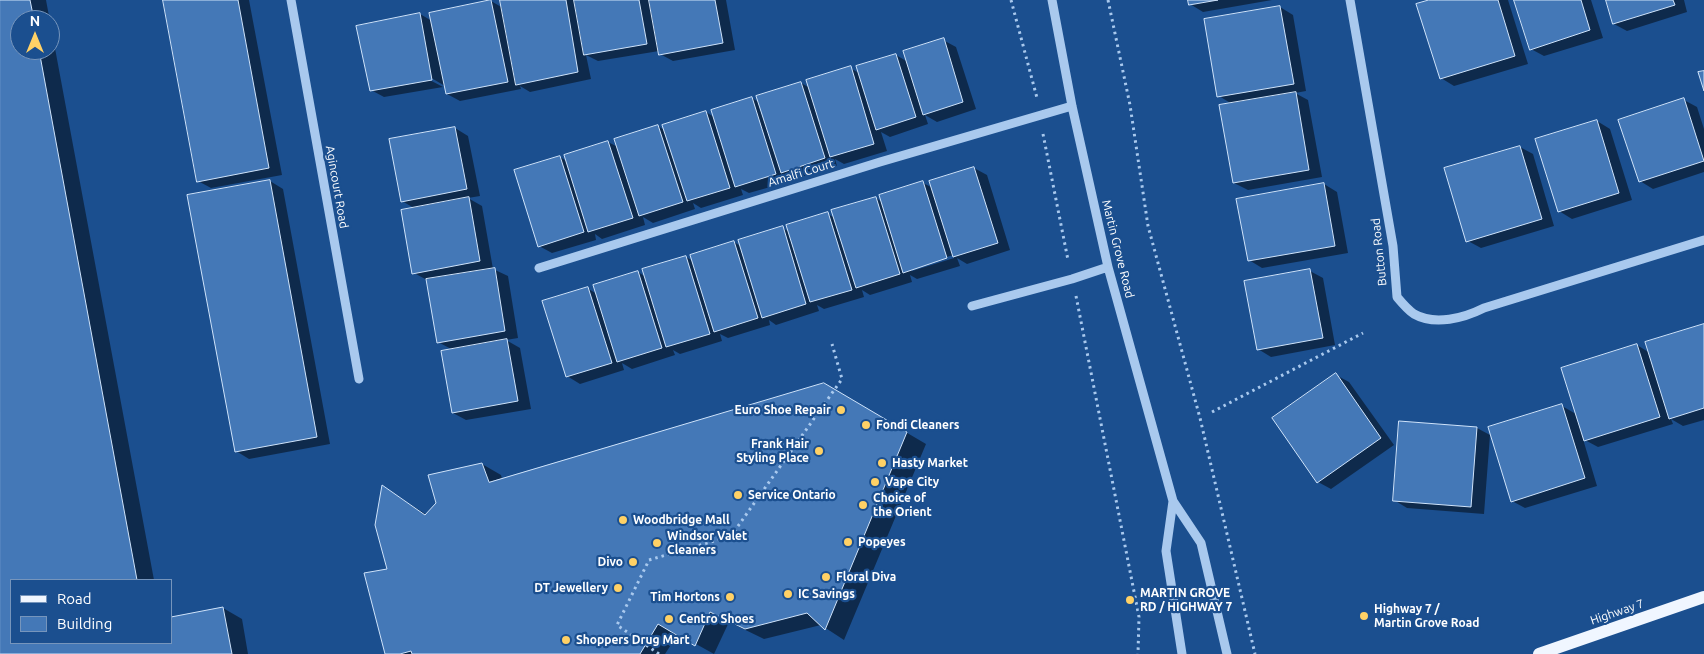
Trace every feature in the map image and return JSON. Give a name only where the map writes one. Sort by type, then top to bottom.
[{"type":"main road","name":"Highway 7","points":[[1539,654],[1704,597]]},
{"type":"street","name":"Agincourt Road","points":[[290,0],[359,379]]},
{"type":"street","name":"Martin Grove Road","points":[[1052,0],[1072,106],[1108,267],[1173,501],[1201,543],[1227,654]]},
{"type":"street","name":"Button Road","points":[[1350,0],[1393,246],[1397,297],[1414,313],[1425,318],[1452,319],[1468,316],[1484,308],[1704,240]]},
{"type":"street","name":"Amalfi Court","points":[[539,268],[880,162],[1072,106]]},
{"type":"street","points":[[972,306],[1072,280],[1108,267]]},
{"type":"street","name":"Martin Grove Road","points":[[1173,501],[1166,551],[1182,654]]},
{"type":"path","points":[[1011,0],[1021,42],[1035,85]]},
{"type":"path","points":[[1108,0],[1130,105],[1148,226],[1200,418],[1255,654]]},
{"type":"path","points":[[1046,149],[1063,240]]},
{"type":"path","points":[[1081,321],[1139,617],[1138,654]]},
{"type":"path","points":[[1212,412],[1364,333]]},
{"type":"path","points":[[660,654],[617,624],[649,560],[731,536],[842,379],[832,344]]},
{"type":"building","points":[[0,0],[30,0],[32,10],[10,10],[10,60],[41,60],[137,579],[10,579],[10,644],[172,644],[172,617],[223,607],[232,654],[0,654]]},
{"type":"building","points":[[163,0],[238,0],[269,168],[197,182]]},
{"type":"building","points":[[491,0],[508,82],[446,94],[429,13]]},
{"type":"building","points":[[500,0],[566,0],[578,72],[516,85]]},
{"type":"building","points":[[574,0],[639,0],[647,44],[584,55]]},
{"type":"building","points":[[649,0],[715,0],[723,43],[659,55]]},
{"type":"building","points":[[1188,0],[1218,0],[1189,5]]},
{"type":"building","points":[[1429,0],[1498,0],[1515,56],[1440,79],[1416,4]]},
{"type":"building","points":[[1514,0],[1581,0],[1590,30],[1530,50]]},
{"type":"building","points":[[1606,0],[1673,0],[1675,5],[1613,24]]},
{"type":"building","points":[[1280,6],[1294,84],[1217,97],[1204,19]]},
{"type":"building","points":[[420,13],[432,80],[370,91],[356,26]]},
{"type":"building","points":[[944,38],[963,102],[923,115],[903,51]]},
{"type":"building","points":[[896,54],[916,117],[876,130],[856,66]]},
{"type":"building","points":[[851,66],[874,144],[830,157],[806,80]]},
{"type":"building","points":[[1704,71],[1704,91],[1698,72]]},
{"type":"building","points":[[801,82],[825,158],[781,173],[756,96]]},
{"type":"building","points":[[1296,92],[1309,170],[1233,183],[1219,105]]},
{"type":"building","points":[[752,97],[776,174],[735,187],[711,110]]},
{"type":"building","points":[[1684,98],[1704,161],[1639,182],[1618,120]]},
{"type":"building","points":[[706,111],[730,188],[687,201],[662,125]]},
{"type":"building","points":[[1597,120],[1619,193],[1558,212],[1535,139]]},
{"type":"building","points":[[658,125],[683,202],[639,216],[614,139]]},
{"type":"building","points":[[455,127],[467,189],[401,202],[389,139]]},
{"type":"building","points":[[608,141],[633,218],[588,232],[564,155]]},
{"type":"building","points":[[1520,146],[1542,219],[1466,242],[1444,168]]},
{"type":"building","points":[[560,156],[584,232],[538,247],[514,170]]},
{"type":"building","points":[[974,167],[998,243],[953,257],[929,181]]},
{"type":"building","points":[[270,180],[317,437],[235,452],[187,195]]},
{"type":"building","points":[[923,181],[947,258],[903,273],[879,195]]},
{"type":"building","points":[[1324,183],[1335,246],[1248,261],[1236,199]]},
{"type":"building","points":[[469,197],[480,261],[412,274],[401,210]]},
{"type":"building","points":[[876,197],[900,274],[856,288],[831,210]]},
{"type":"building","points":[[828,212],[852,290],[810,302],[786,225]]},
{"type":"building","points":[[783,226],[806,304],[762,318],[738,240]]},
{"type":"building","points":[[734,241],[758,318],[714,332],[690,255]]},
{"type":"building","points":[[686,256],[710,334],[666,347],[642,269]]},
{"type":"building","points":[[495,268],[505,331],[437,343],[426,279]]},
{"type":"building","points":[[1310,269],[1323,338],[1257,350],[1244,281]]},
{"type":"building","points":[[638,271],[662,348],[617,362],[593,285]]},
{"type":"building","points":[[588,287],[612,363],[566,377],[542,301]]},
{"type":"building","points":[[1704,324],[1704,408],[1669,419],[1645,342]]},
{"type":"building","points":[[507,339],[518,401],[452,413],[441,351]]},
{"type":"building","points":[[1637,344],[1660,417],[1584,441],[1561,368]]},
{"type":"building","points":[[1336,373],[1381,438],[1317,483],[1272,418]]},
{"type":"building","name":"Woodbridge Mall","points":[[824,383],[907,432],[825,630],[807,613],[745,629],[710,612],[695,646],[658,624],[640,654],[412,654],[411,651],[400,654],[385,654],[364,573],[387,569],[375,525],[382,485],[425,515],[436,503],[428,475],[482,463],[489,482]]},
{"type":"building","points":[[1562,404],[1585,478],[1511,502],[1488,427]]},
{"type":"building","points":[[1399,421],[1477,427],[1471,507],[1393,501]]},
{"type":"place","name":"Euro Shoe Repair","points":[[841,410]]},
{"type":"place","name":"Fondi Cleaners","points":[[866,425]]},
{"type":"place","name":"Frank Hair Styling Place","points":[[819,451]]},
{"type":"place","name":"Hasty Market","points":[[882,463]]},
{"type":"place","name":"Vape City","points":[[875,482]]},
{"type":"place","name":"Service Ontario","points":[[738,495]]},
{"type":"place","name":"Choice of the Orient","points":[[863,505]]},
{"type":"place","name":"Woodbridge Mall","points":[[623,520]]},
{"type":"place","name":"Popeyes","points":[[848,542]]},
{"type":"place","name":"Windsor Valet Cleaners","points":[[657,543]]},
{"type":"place","name":"Divo","points":[[633,562]]},
{"type":"place","name":"Floral Diva","points":[[826,577]]},
{"type":"place","name":"DT Jewellery","points":[[618,588]]},
{"type":"place","name":"IC Savings","points":[[788,594]]},
{"type":"place","name":"Tim Hortons","points":[[730,597]]},
{"type":"place","name":"MARTIN GROVE RD / HIGHWAY 7","points":[[1130,600]]},
{"type":"place","name":"Highway 7 / Martin Grove Road","points":[[1364,616]]},
{"type":"place","name":"Centro Shoes","points":[[669,619]]},
{"type":"place","name":"Shoppers Drug Mart","points":[[566,640]]}]
